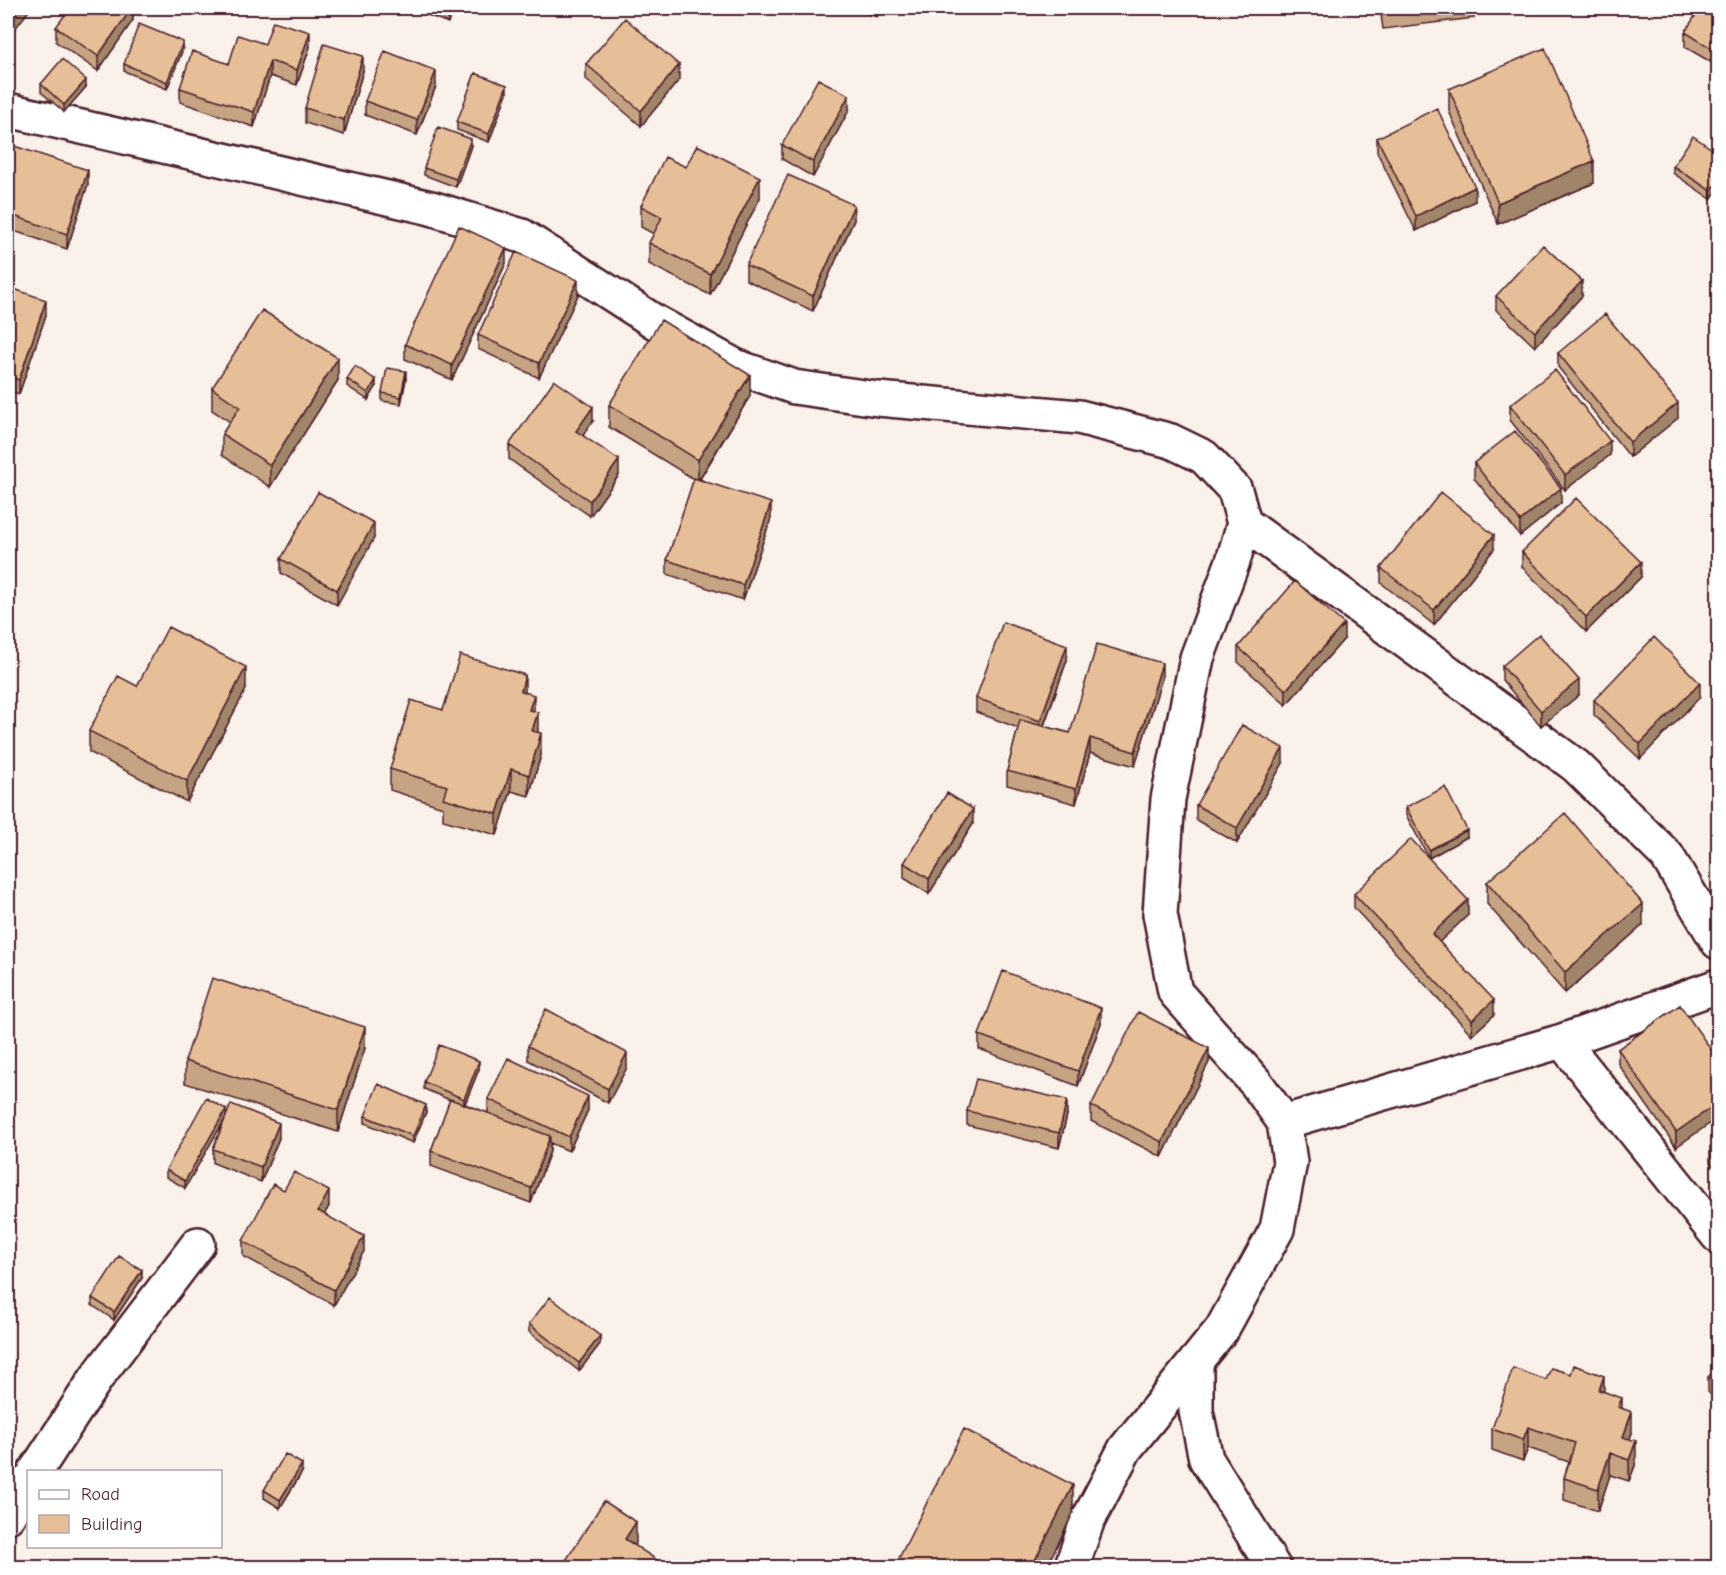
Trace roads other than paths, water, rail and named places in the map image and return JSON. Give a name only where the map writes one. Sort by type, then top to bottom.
[{"type":"street","points":[[8,110],[431,208],[522,236],[655,322],[735,366],[794,387],[879,399],[1079,417],[1171,441],[1204,457],[1235,490],[1244,523],[1233,561],[1197,658],[1168,799],[1160,914],[1175,992],[1256,1083],[1284,1122],[1290,1162],[1277,1228],[1222,1329],[1125,1449],[1088,1522],[1071,1568]]},
{"type":"street","points":[[1244,523],[1576,766],[1667,856],[1719,942]]},
{"type":"street","points":[[1284,1122],[1562,1041],[1719,986]]},
{"type":"street","points":[[1562,1041],[1719,1236]]},
{"type":"street","points":[[36,1470],[97,1377],[198,1244]]},
{"type":"street","points":[[1196,1361],[1196,1411],[1206,1459],[1274,1568]]},
{"type":"street","points":[[8,1516],[27,1484]]}]
